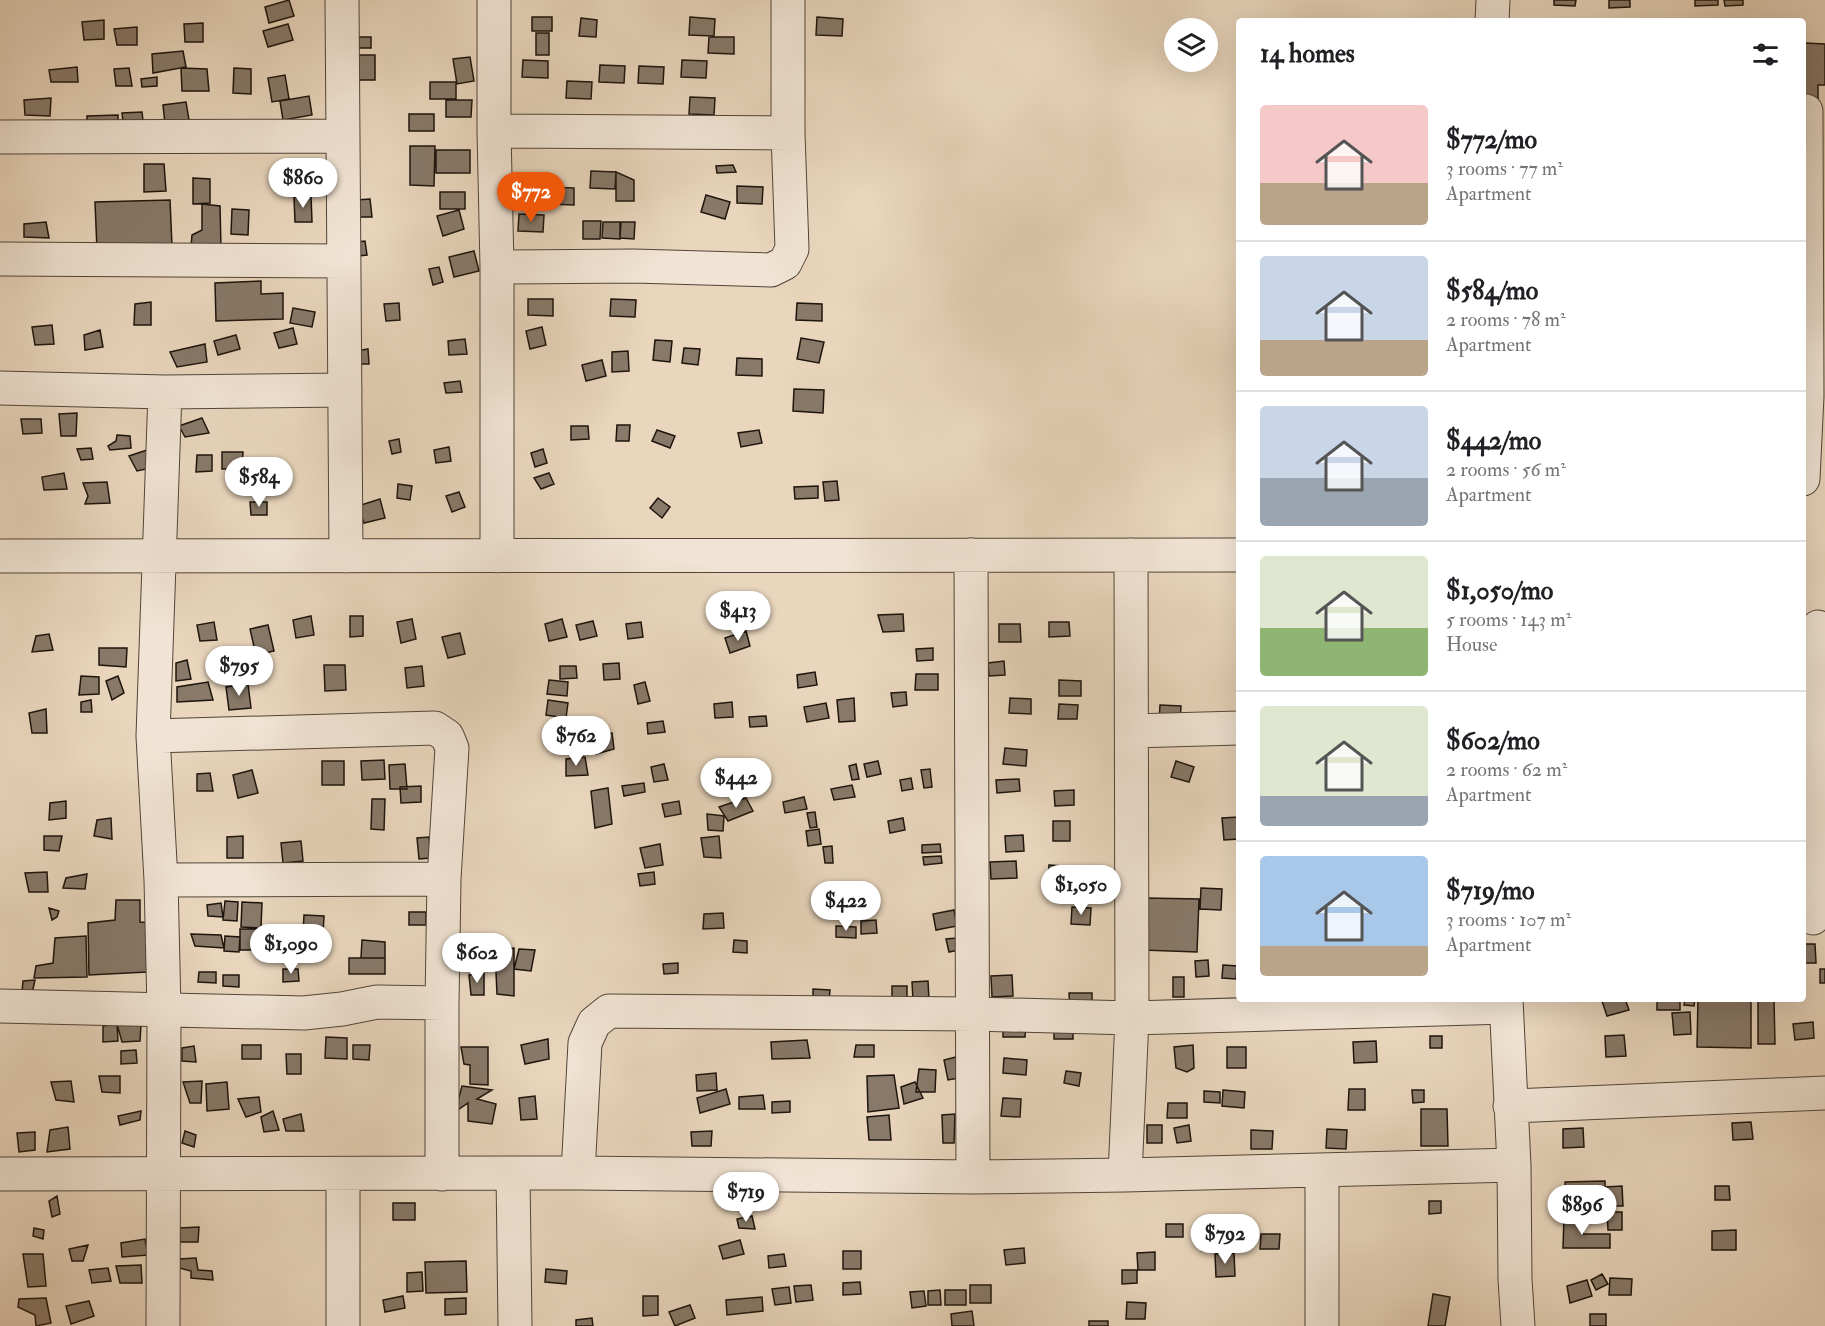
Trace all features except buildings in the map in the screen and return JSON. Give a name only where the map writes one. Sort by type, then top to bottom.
[{"type":"street","points":[[342,0],[346,556]]},
{"type":"street","points":[[494,0],[497,556]]},
{"type":"street","points":[[497,267],[634,266],[771,270],[785,263],[792,249],[788,133],[788,0]]},
{"type":"street","points":[[1492,18],[1493,0]]},
{"type":"street","points":[[1806,451],[1812,396],[1811,112]]},
{"type":"street","points":[[494,131],[788,133]]},
{"type":"street","points":[[0,137],[343,136]]},
{"type":"street","points":[[0,259],[344,261]]},
{"type":"street","points":[[0,388],[165,392],[345,390]]},
{"type":"street","points":[[163,1326],[164,1010],[161,880],[153,736],[165,392]]},
{"type":"street","points":[[971,555],[973,1177]]},
{"type":"street","points":[[1125,1175],[1132,1018],[1131,555]]},
{"type":"street","points":[[0,556],[1236,555]]},
{"type":"street","points":[[1814,918],[1815,622]]},
{"type":"street","points":[[153,736],[435,728],[447,736],[452,748],[444,879],[442,1174]]},
{"type":"street","points":[[1132,730],[1236,728]]},
{"type":"street","points":[[161,880],[444,879]]},
{"type":"street","points":[[0,1006],[304,1013],[377,1002],[442,1003]]},
{"type":"street","points":[[578,1173],[585,1043],[594,1023],[609,1011],[972,1014],[1132,1018],[1506,1003],[1514,1165],[1515,1279],[1518,1326]]},
{"type":"street","points":[[1510,1106],[1825,1093]]},
{"type":"street","points":[[0,1174],[578,1173],[973,1177],[1514,1165]]},
{"type":"street","points":[[1322,1170],[1322,1326]]},
{"type":"street","points":[[344,1174],[344,1326]]},
{"type":"street","points":[[513,1174],[515,1326]]}]
